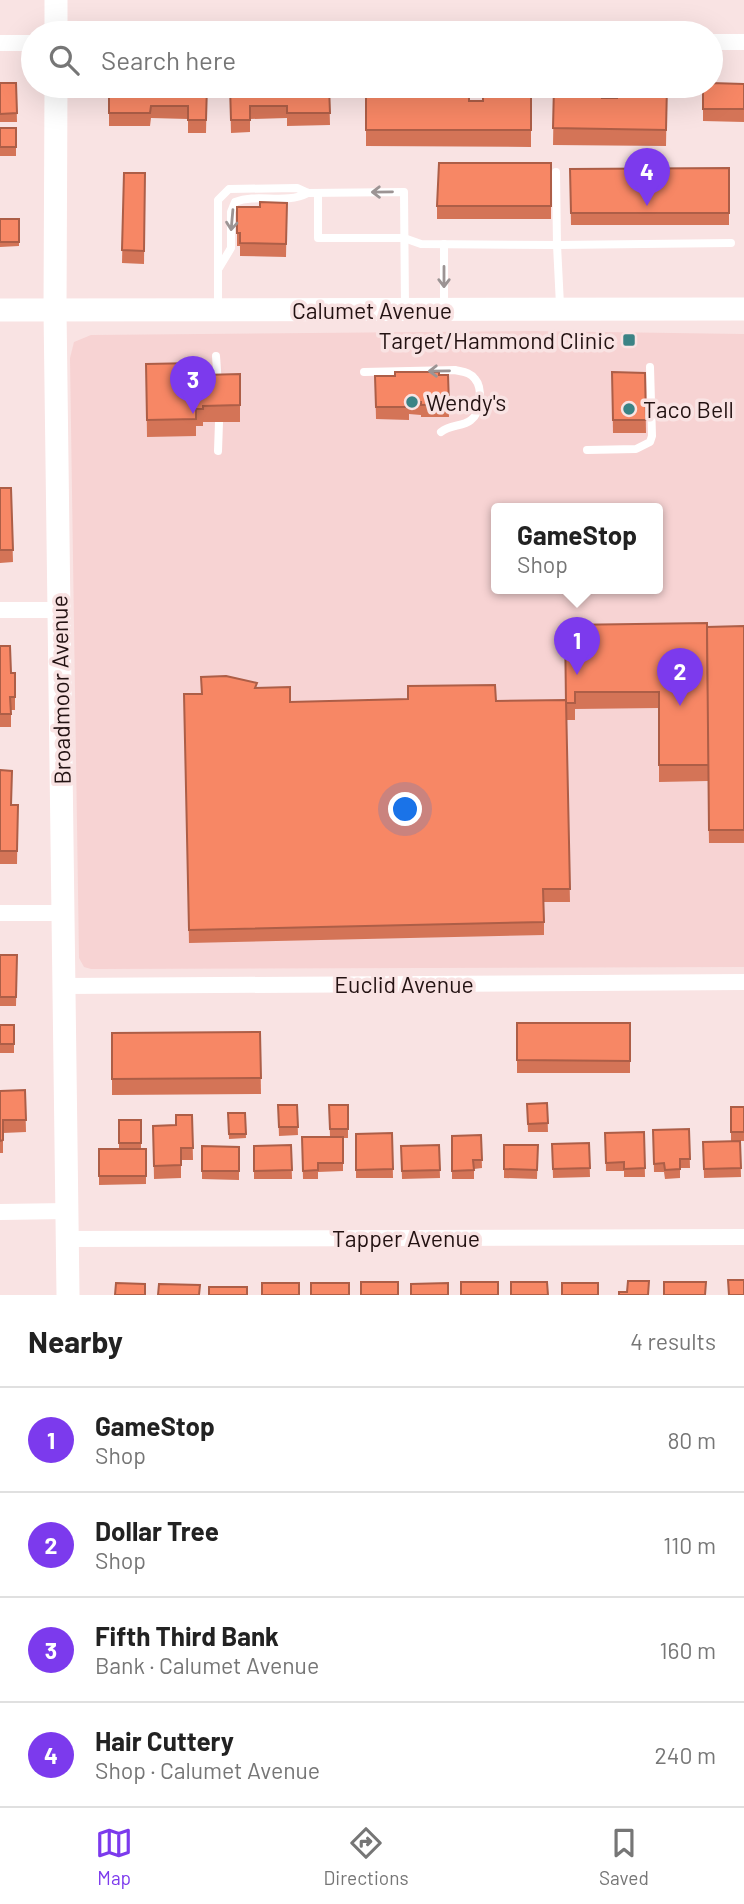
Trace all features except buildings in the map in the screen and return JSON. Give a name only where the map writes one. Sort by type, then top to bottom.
[{"type":"street","points":[[56,0],[56,21]]},
{"type":"street","points":[[723,42],[744,42]]},
{"type":"street","points":[[0,43],[21,43]]},
{"type":"street","name":"Broadmoor Avenue","points":[[56,98],[55,310],[68,1295]]},
{"type":"street","name":"Calumet Avenue","points":[[0,310],[744,309]]},
{"type":"street","points":[[0,610],[59,610]]},
{"type":"street","points":[[0,913],[63,913]]},
{"type":"street","name":"Euclid Avenue","points":[[64,986],[744,982]]},
{"type":"street","points":[[0,1212],[66,1211]]},
{"type":"street","name":"Tapper Avenue","points":[[67,1239],[744,1237]]},
{"type":"lane","points":[[556,172],[560,310]]},
{"type":"lane","points":[[218,310],[218,200],[229,189],[297,188],[308,193],[404,192],[405,310]]},
{"type":"lane","points":[[218,270],[231,248],[231,212],[235,202],[244,199],[297,199],[308,193]]},
{"type":"lane","points":[[318,193],[318,238],[404,238],[421,244],[731,243]]},
{"type":"lane","points":[[444,244],[444,310]]},
{"type":"lane","points":[[216,356],[218,391]]},
{"type":"lane","points":[[587,450],[636,449],[650,442],[650,367]]},
{"type":"lane","points":[[364,372],[456,370],[469,373],[477,380],[480,392],[476,416],[468,423],[447,426],[441,432]]},
{"type":"lane","points":[[218,451],[219,422]]},
{"type":"shaded area","points":[[531,331],[744,334],[744,967],[84,967],[79,958],[70,358],[74,342],[91,335]]},
{"type":"place","name":"Hair Cuttery","points":[[647,206]]},
{"type":"place","name":"Target/Hammond Clinic","points":[[629,340]]},
{"type":"place","name":"Wendy's","points":[[412,402]]},
{"type":"place","name":"Taco Bell","points":[[629,409]]},
{"type":"place","name":"Fifth Third Bank","points":[[193,414]]},
{"type":"place","name":"GameStop","points":[[577,675]]},
{"type":"place","name":"Dollar Tree","points":[[680,706]]}]
